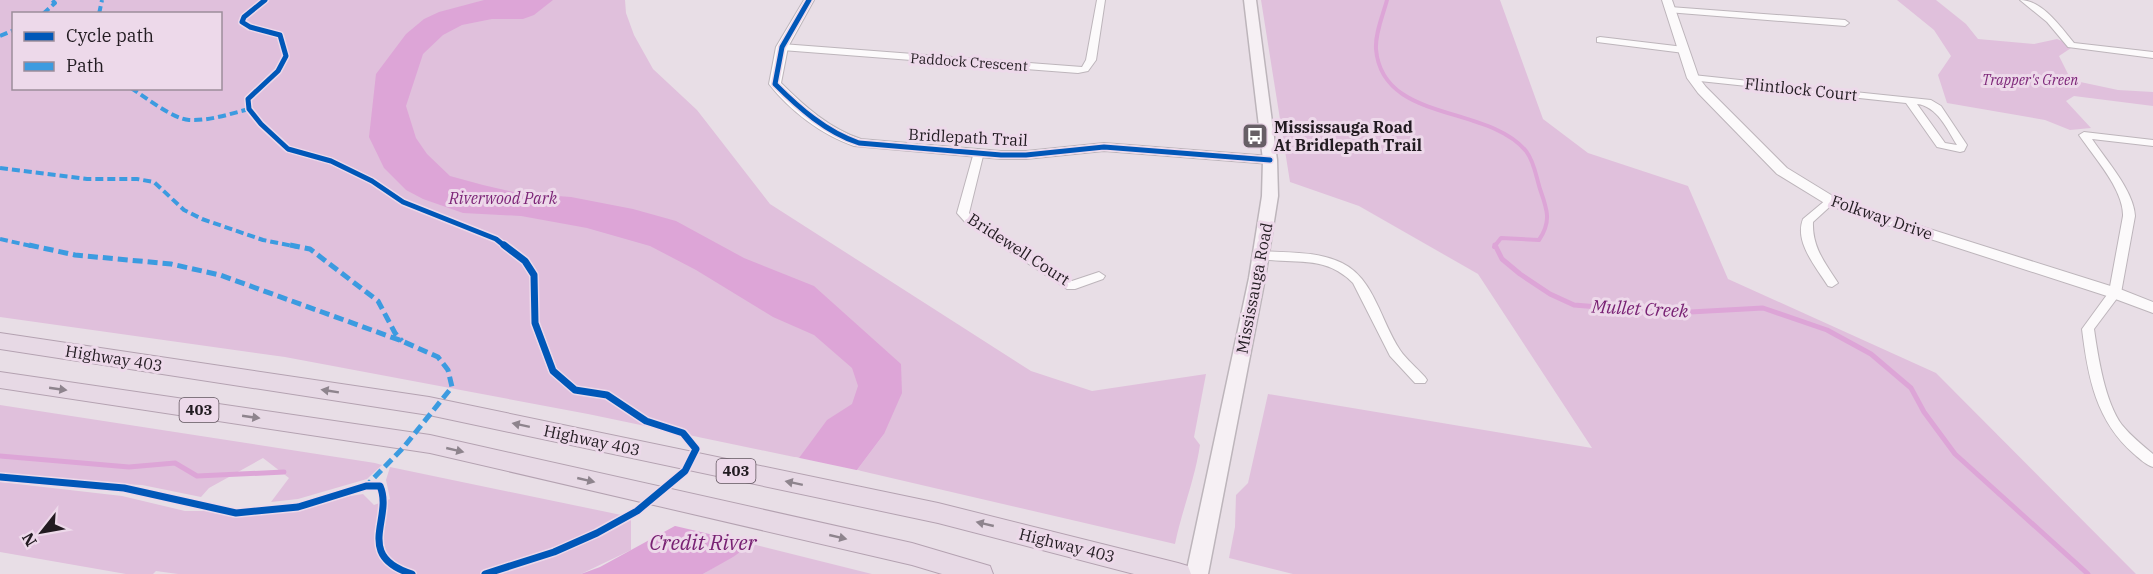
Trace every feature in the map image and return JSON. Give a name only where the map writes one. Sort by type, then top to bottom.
[{"type":"highway","name":"Highway 403","points":[[0,341],[429,406],[938,513],[1178,574]]},
{"type":"highway","name":"403","points":[[0,380],[441,447],[901,552],[980,574]]},
{"type":"main road","name":"Mississauga Road","points":[[1197,574],[1261,255],[1270,196],[1270,160],[1250,0]]},
{"type":"street","name":"Bridlepath Trail","points":[[809,0],[782,48],[775,84],[785,95],[846,139],[859,143],[1026,155],[1104,147],[1270,160]]},
{"type":"street","name":"Paddock Crescent","points":[[782,48],[1085,69],[1090,60],[1101,0]]},
{"type":"street","points":[[2024,0],[2050,20],[2071,45],[2153,55]]},
{"type":"street","points":[[1668,5],[1845,23]]},
{"type":"street","name":"Folkway Drive","points":[[1668,5],[1693,78],[1774,164],[1798,182],[1832,201],[2115,293],[2153,308]]},
{"type":"street","points":[[1600,40],[1683,50]]},
{"type":"street","name":"Flintlock Court","points":[[1693,78],[1909,100],[1928,102],[1937,108],[1962,145],[1960,149],[1941,145],[1909,100]]},
{"type":"street","points":[[2153,143],[2084,135],[2129,205],[2115,293],[2088,329],[2089,343],[2114,426],[2153,462]]},
{"type":"street","name":"Bridewell Court","points":[[979,152],[963,213],[969,220],[1071,286],[1099,276]]},
{"type":"street","points":[[1832,201],[1807,221],[1806,231],[1810,249],[1832,283]]},
{"type":"street","points":[[1261,255],[1321,260],[1337,263],[1350,271],[1358,281],[1395,353],[1420,380]]},
{"type":"green space","name":"Riverwood Park","points":[[0,0],[625,0],[626,13],[634,35],[653,69],[697,110],[770,204],[1031,371],[1092,391],[1206,374],[1194,437],[1200,445],[1198,458],[1175,544],[857,470],[884,434],[799,458],[588,414],[285,357],[0,317]]},
{"type":"green space","points":[[1261,0],[1500,0],[1543,119],[1588,153],[1688,186],[1728,279],[1936,373],[2136,574],[1293,574],[1229,558],[1235,527],[1236,495],[1248,483],[1268,394],[1592,448],[1478,274],[1359,206],[1290,182]]},
{"type":"green space","name":"Trapper's Green","points":[[1897,0],[1936,0],[1966,24],[1978,39],[2034,44],[2057,39],[2074,46],[2059,56],[2071,80],[2118,90],[2153,92],[2153,106],[2074,96],[2066,101],[2091,128],[2070,130],[2045,120],[1947,103],[1938,75],[1951,56],[1934,30]]},
{"type":"green space","points":[[0,405],[382,465],[367,479],[298,499],[271,502],[289,478],[263,458],[209,488],[201,497],[142,485],[53,481],[0,473]]},
{"type":"green space","points":[[390,467],[631,517],[631,550],[581,574],[178,574],[156,571],[153,574],[126,574],[0,552],[0,482],[122,496],[185,511],[246,511],[305,508],[363,494],[374,505],[390,499],[386,480]]},
{"type":"green space","points":[[752,544],[872,574],[703,574]]},
{"type":"water","name":"Credit River","points":[[484,0],[553,0],[534,15],[523,19],[492,19],[462,25],[443,35],[423,54],[406,106],[416,138],[427,154],[450,176],[518,193],[571,197],[633,209],[676,221],[744,258],[814,286],[901,364],[902,393],[884,434],[857,470],[733,557],[703,574],[581,574],[600,567],[799,458],[827,420],[852,404],[858,386],[852,368],[814,335],[773,317],[696,270],[650,246],[587,228],[521,216],[463,213],[423,199],[406,190],[384,168],[369,137],[376,74],[406,34],[424,19],[439,12]]},
{"type":"pier","points":[[795,457],[861,471],[756,545],[671,525]]},
{"type":"waterway","name":"Mullet Creek","points":[[1387,0],[1378,30],[1376,49],[1383,73],[1396,90],[1416,101],[1509,136],[1526,151],[1531,159],[1546,209],[1546,227],[1539,240],[1501,238],[1495,245]]},
{"type":"waterway","name":"Mullet Creek","points":[[1495,245],[1502,259],[1520,274],[1550,294],[1574,305],[1672,313],[1763,308],[1827,330],[1871,354],[1911,388],[1924,412],[1955,454],[2088,574]]},
{"type":"waterway","points":[[0,456],[129,467],[175,463],[197,476],[284,472]]},
{"type":"marked path","points":[[45,12],[55,3],[52,0]]},
{"type":"marked path","points":[[99,12],[102,0]]},
{"type":"marked path","points":[[0,36],[12,31]]},
{"type":"marked path","points":[[134,90],[176,116],[187,120],[216,117],[249,109]]},
{"type":"marked path","points":[[0,168],[87,179],[137,179],[154,182],[184,210],[202,219],[263,240],[310,249],[378,301],[395,333],[402,341]]},
{"type":"marked path","points":[[0,239],[75,255],[171,264],[220,275],[402,341],[438,357],[448,370],[452,387],[403,448],[366,486]]},
{"type":"cycle path","points":[[265,0],[244,17],[242,22],[250,27],[280,35],[286,56],[278,71],[248,99],[249,109],[261,124],[288,149],[331,161],[372,181],[403,202],[496,239],[525,261],[534,275],[535,323],[553,371],[575,390],[607,395],[646,421],[683,433],[696,449],[685,471],[637,511],[597,533],[554,552],[485,574]]},
{"type":"cycle path","points":[[809,0],[782,47],[775,84],[825,127],[859,143],[1001,155],[1026,155],[1104,147],[1270,160]]},
{"type":"cycle path","points":[[0,477],[124,488],[236,513],[298,507],[366,486],[380,486],[383,497],[379,527],[380,546],[387,561],[402,571],[412,574]]},
{"type":"place","name":"Mississauga Road At Bridlepath Trail","points":[[1255,136]]}]
